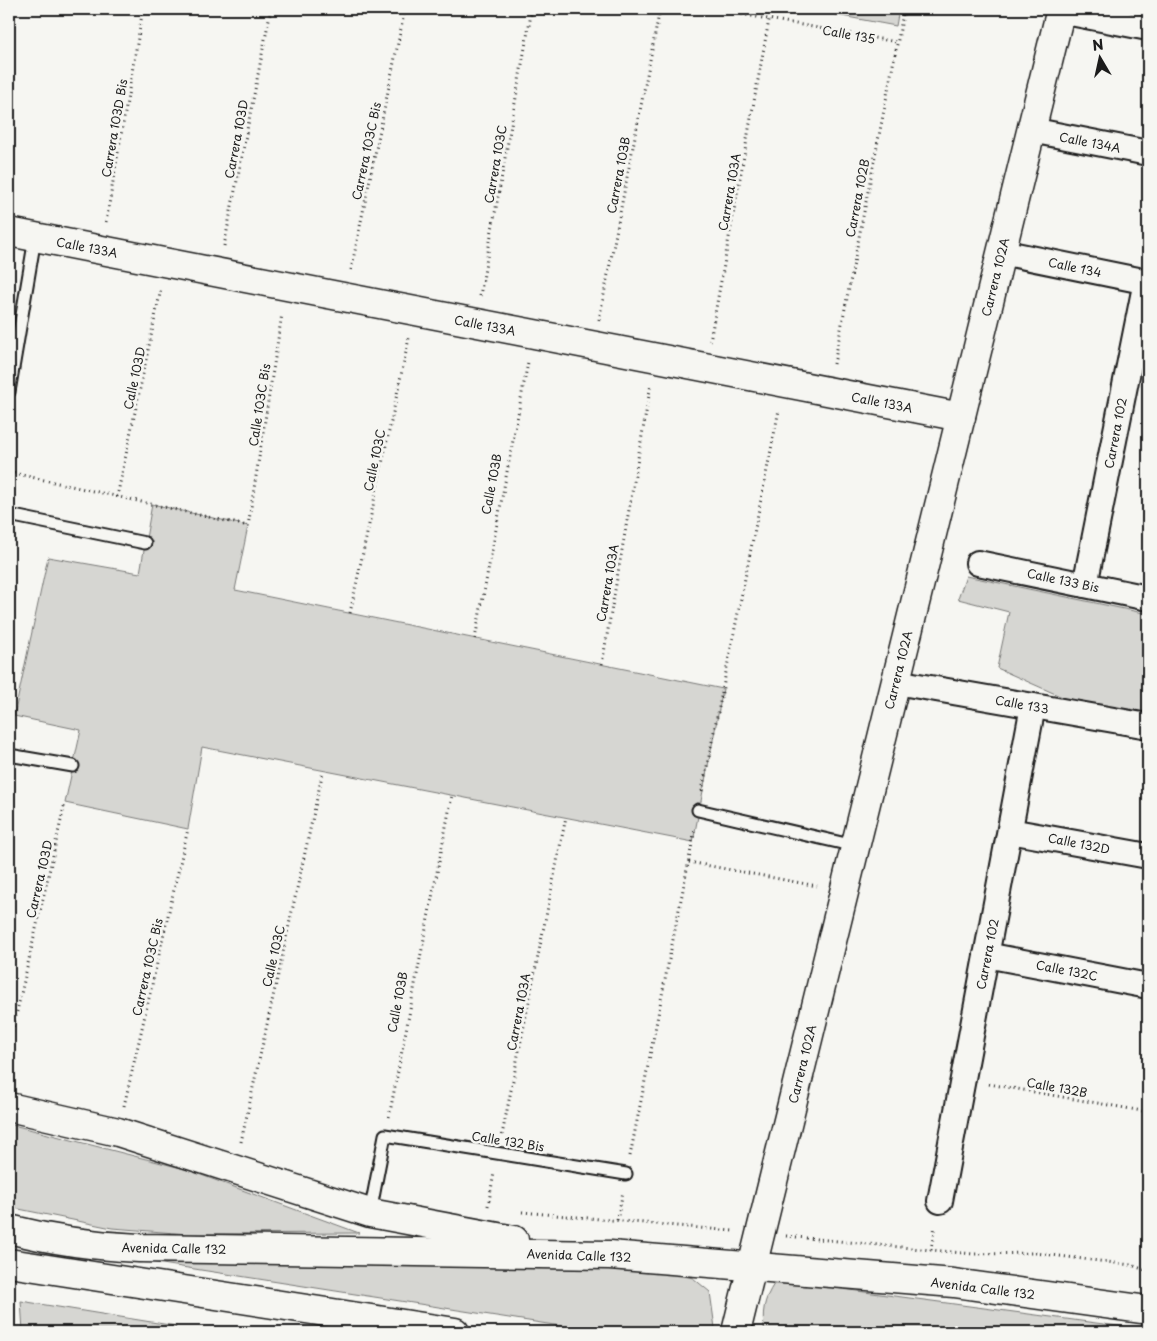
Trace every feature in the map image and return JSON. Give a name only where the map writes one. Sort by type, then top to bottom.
[{"type":"street","points":[[1056,10],[1148,28]]},
{"type":"street","name":"Carrera 102A","points":[[736,1332],[1031,130],[1056,10]]},
{"type":"street","name":"Calle 134A","points":[[1031,130],[1148,153]]},
{"type":"street","name":"Calle 133A","points":[[9,232],[961,417]]},
{"type":"street","name":"Calle 134","points":[[1001,252],[1147,282]]},
{"type":"street","name":"Carrera 102","points":[[1084,585],[1147,282]]},
{"type":"street","name":"Calle 133 Bis","points":[[978,563],[1148,598]]},
{"type":"street","name":"Calle 133","points":[[896,682],[1148,726]]},
{"type":"street","name":"Carrera 102","points":[[940,1201],[1033,706]]},
{"type":"street","name":"Calle 132D","points":[[1010,830],[1148,856]]},
{"type":"street","name":"Calle 132C","points":[[986,955],[1148,986]]},
{"type":"street","points":[[9,1107],[118,1132],[370,1213],[484,1235],[610,1255]]},
{"type":"street","name":"Avenida Calle 132","points":[[9,1229],[60,1241],[99,1246],[139,1248],[610,1255],[752,1265],[954,1283],[1148,1310]]},
{"type":"street","points":[[9,1263],[455,1332]]},
{"type":"lane","points":[[9,392],[36,238]]},
{"type":"lane","points":[[9,515],[146,543]]},
{"type":"lane","points":[[9,755],[73,766]]},
{"type":"lane","points":[[698,810],[855,846]]},
{"type":"lane","points":[[370,1213],[386,1135]]},
{"type":"lane","name":"Calle 132 Bis","points":[[386,1135],[626,1174]]},
{"type":"path","name":"Carrera 103D Bis","points":[[102,250],[143,9]]},
{"type":"path","name":"Carrera 103D","points":[[219,273],[271,9]]},
{"type":"path","name":"Carrera 103C Bis","points":[[345,297],[405,9]]},
{"type":"path","name":"Carrera 103C","points":[[475,322],[532,9]]},
{"type":"path","name":"Carrera 103B","points":[[594,346],[660,9]]},
{"type":"path","name":"Calle 135","points":[[712,9],[897,42]]},
{"type":"path","name":"Carrera 102B","points":[[828,391],[904,9]]},
{"type":"path","name":"Carrera 103A","points":[[705,368],[769,20]]},
{"type":"path","name":"Calle 103D","points":[[117,496],[167,263]]},
{"type":"path","name":"Calle 103C Bis","points":[[117,496],[248,526],[287,286]]},
{"type":"path","name":"Calle 103C","points":[[350,613],[415,311]]},
{"type":"path","name":"Calle 103B","points":[[475,639],[533,334]]},
{"type":"path","name":"Carrera 103A","points":[[602,664],[656,358]]},
{"type":"path","points":[[9,472],[117,496]]},
{"type":"path","name":"Calle 103C","points":[[240,1145],[323,771]]},
{"type":"path","name":"Calle 103B","points":[[386,1135],[452,796]]},
{"type":"path","name":"Carrera 103D","points":[[9,1046],[65,803]]},
{"type":"path","name":"Carrera 103A","points":[[496,1210],[487,1210],[566,818]]},
{"type":"path","name":"Carrera 103C Bis","points":[[132,1111],[124,1109],[188,829]]},
{"type":"path","points":[[689,862],[844,891]]},
{"type":"path","name":"Calle 132B","points":[[963,1079],[1148,1112]]},
{"type":"path","points":[[232,1142],[247,1148]]},
{"type":"path","points":[[515,1212],[686,1227]]},
{"type":"path","points":[[818,1240],[973,1254],[1036,1253],[1131,1265],[1148,1271]]},
{"type":"shaded area","points":[[804,9],[899,9],[896,26]]},
{"type":"shaded area","points":[[152,504],[248,526],[235,590],[723,689],[693,842],[202,747],[188,829],[65,803],[81,730],[14,716],[48,557],[140,573]]},
{"type":"shaded area","points":[[966,576],[1148,614],[1148,713],[1069,700],[997,668],[1009,612],[958,599]]},
{"type":"shaded area","points":[[9,1124],[185,1169],[359,1233],[188,1234],[112,1228],[9,1207]]},
{"type":"shaded area","points":[[143,1261],[590,1268],[666,1272],[693,1278],[710,1292],[715,1328],[713,1332],[599,1332]]},
{"type":"shaded area","points":[[790,1282],[1148,1330],[1148,1332],[765,1332],[763,1313],[774,1284]]},
{"type":"shaded area","points":[[21,1301],[176,1326],[173,1332],[29,1332],[23,1331]]}]
